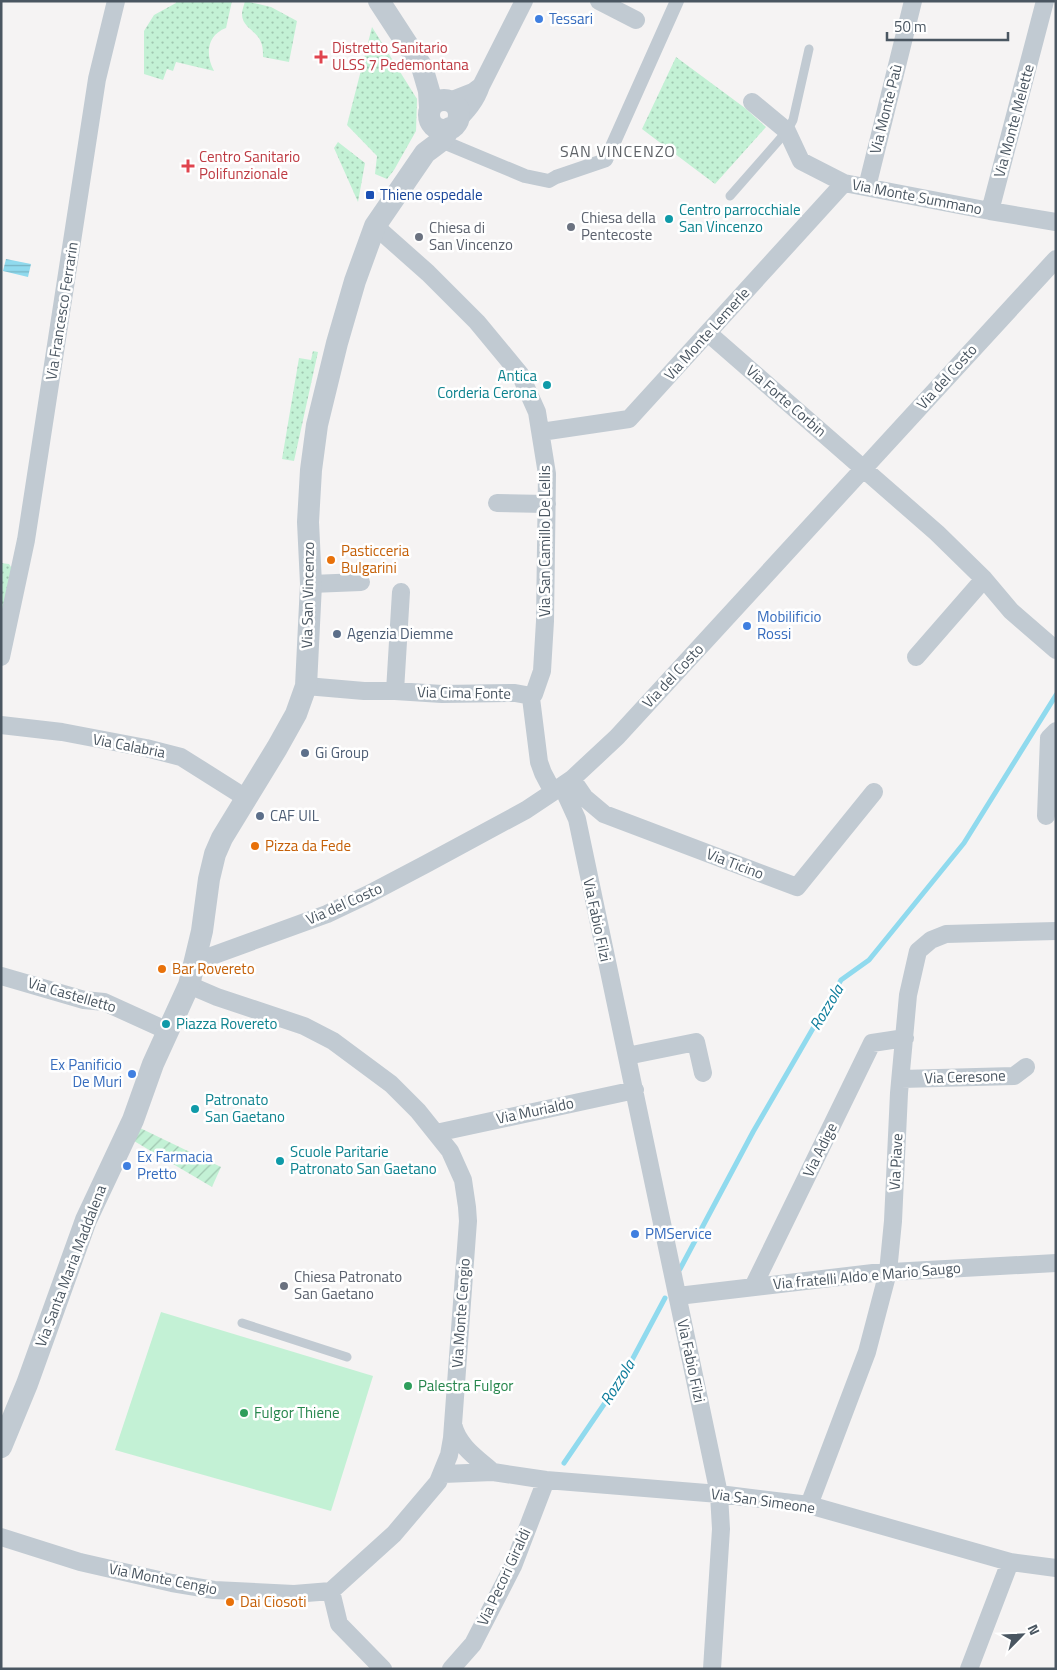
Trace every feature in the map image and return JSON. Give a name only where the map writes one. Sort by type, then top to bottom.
[{"type":"street","name":"Via Francesco Ferrarin","points":[[1,656],[5,619],[26,540],[97,79],[116,1]]},
{"type":"street","points":[[379,1],[422,67],[440,125],[525,176],[549,182],[556,177],[606,160],[677,1]]},
{"type":"street","points":[[440,125],[481,86],[524,1]]},
{"type":"street","points":[[599,1],[636,20]]},
{"type":"street","name":"Via Monte Paù","points":[[867,187],[913,1]]},
{"type":"street","name":"Via Monte Melette","points":[[990,211],[1044,1]]},
{"type":"street","name":"Via Monte Summano","points":[[752,102],[787,131],[801,161],[844,183],[1056,222]]},
{"type":"street","name":"Via San Vincenzo","points":[[168,1031],[189,985],[202,931],[209,879],[215,854],[222,838],[296,714],[306,686],[311,584],[308,522],[310,470],[317,425],[337,343],[355,281],[375,226],[440,125]]},
{"type":"street","name":"Via Monte Lemerle","points":[[541,432],[629,419],[844,183]]},
{"type":"street","name":"Via San Camillo De Lellis","points":[[375,226],[428,273],[477,322],[516,369],[538,412],[548,474],[545,621],[542,671],[531,698],[539,762],[543,773],[562,786]]},
{"type":"street","name":"Via del Costo","points":[[195,962],[327,914],[369,894],[526,810],[562,786],[617,737],[1056,259]]},
{"type":"street","name":"Via Forte Corbin","points":[[708,333],[937,533],[984,579],[1011,610],[1056,650]]},
{"type":"street","points":[[498,502],[547,504]]},
{"type":"street","points":[[916,657],[984,579]]},
{"type":"street","points":[[311,584],[361,582]]},
{"type":"street","name":"Via Cima Fonte","points":[[395,691],[402,592]]},
{"type":"street","name":"Via Cima Fonte","points":[[306,686],[364,691],[442,694],[515,693],[526,694],[531,698]]},
{"type":"street","name":"Via Calabria","points":[[1,725],[62,732],[146,748],[181,757],[246,798]]},
{"type":"street","points":[[1046,816],[1049,738],[1056,731]]},
{"type":"street","name":"Via Ticino","points":[[562,786],[584,798],[604,814],[797,887],[874,792]]},
{"type":"street","name":"Via Fabio Filzi","points":[[562,786],[577,819],[719,1494],[721,1529],[712,1669]]},
{"type":"street","name":"Via Piave","points":[[809,1505],[867,1352],[888,1272],[893,1221],[899,1093],[908,995],[918,950],[931,940],[946,934],[1056,931]]},
{"type":"street","name":"Via Castelletto","points":[[1,976],[84,1000],[104,1002],[168,1031]]},
{"type":"street","name":"Via Monte Cengio","points":[[1,1538],[80,1562],[172,1583],[214,1590],[294,1594],[331,1591],[394,1534],[438,1482],[449,1455],[468,1221],[464,1180],[450,1151],[418,1111],[391,1084],[333,1041],[304,1026],[217,997],[189,985]]},
{"type":"street","name":"Via Santa Maria Maddalena","points":[[1,1446],[27,1384],[86,1220],[133,1120],[153,1064],[168,1031]]},
{"type":"street","name":"Via Adige","points":[[754,1287],[872,1042],[905,1038]]},
{"type":"street","points":[[627,1056],[696,1042],[703,1073]]},
{"type":"street","name":"Via Ceresone","points":[[901,1079],[1014,1076],[1026,1067]]},
{"type":"street","name":"Via Murialdo","points":[[436,1134],[445,1130],[634,1090]]},
{"type":"street","name":"Via fratelli Aldo e Mario Saugo","points":[[678,1296],[888,1272],[1056,1262]]},
{"type":"street","points":[[452,1422],[454,1432],[464,1446],[494,1472]]},
{"type":"street","name":"Via San Simeone","points":[[442,1474],[494,1472],[546,1480],[719,1494],[809,1505],[1010,1562],[1056,1568]]},
{"type":"street","name":"Via Pecori Giraldi","points":[[452,1669],[473,1644],[513,1566],[546,1480]]},
{"type":"street","points":[[968,1669],[1010,1562]]},
{"type":"street","points":[[331,1591],[339,1624],[383,1669]]},
{"type":"lane","points":[[730,196],[787,131],[793,120],[809,49]]},
{"type":"lane","points":[[242,1323],[347,1357]]},
{"type":"green space","points":[[176,1],[232,1],[226,28],[211,40],[209,58],[214,71],[176,62],[173,71],[167,69],[163,80],[144,74],[144,31],[154,15],[176,3]]},
{"type":"green space","points":[[245,1],[271,7],[297,21],[289,62],[263,57],[260,40],[244,22],[242,12]]},
{"type":"green space","points":[[372,27],[417,99],[416,131],[387,179],[375,174],[377,156],[347,125]]},
{"type":"green space","points":[[676,57],[745,108],[766,127],[715,184],[642,129]]},
{"type":"green space","points":[[338,142],[365,163],[358,202],[334,148]]},
{"type":"green space","points":[[313,351],[318,352],[294,461],[282,459],[299,358],[311,360]]},
{"type":"green space","points":[[1,563],[9,564],[13,570],[4,611],[1,611]]},
{"type":"green space","points":[[140,1128],[221,1167],[212,1187],[134,1141]]},
{"type":"green space","name":"Fulgor Thiene","points":[[161,1312],[373,1376],[331,1511],[115,1450]]},
{"type":"water","points":[[6,259],[31,264],[28,277],[3,271]]},
{"type":"waterway","name":"Rozzola","points":[[680,1269],[753,1132],[841,980],[869,960],[964,843],[1056,695]]},
{"type":"waterway","name":"Rozzola","points":[[564,1463],[624,1375],[665,1298]]},
{"type":"place","name":"Tessari","points":[[539,19]]},
{"type":"place","name":"Distretto Sanitario ULSS 7 Pedemontana","points":[[321,57]]},
{"type":"place","name":"Centro Sanitario Polifunzionale","points":[[188,166]]},
{"type":"place","name":"Thiene ospedale","points":[[370,195]]},
{"type":"place","name":"Centro parrocchiale San Vincenzo","points":[[669,219]]},
{"type":"place","name":"Chiesa della Pentecoste","points":[[571,227]]},
{"type":"place","name":"Chiesa di San Vincenzo","points":[[419,237]]},
{"type":"place","name":"Antica Corderia Cerona","points":[[547,385]]},
{"type":"place","name":"Pasticceria Bulgarini","points":[[331,560]]},
{"type":"place","name":"Mobilificio Rossi","points":[[747,626]]},
{"type":"place","name":"Agenzia Diemme","points":[[337,634]]},
{"type":"place","name":"Gi Group","points":[[305,753]]},
{"type":"place","name":"CAF UIL","points":[[260,816]]},
{"type":"place","name":"Pizza da Fede","points":[[255,846]]},
{"type":"place","name":"Bar Rovereto","points":[[162,969]]},
{"type":"place","name":"Piazza Rovereto","points":[[166,1024]]},
{"type":"place","name":"Ex Panificio De Muri","points":[[132,1074]]},
{"type":"place","name":"Patronato San Gaetano","points":[[195,1109]]},
{"type":"place","name":"Scuole Paritarie Patronato San Gaetano","points":[[280,1161]]},
{"type":"place","name":"Ex Farmacia Pretto","points":[[127,1166]]},
{"type":"place","name":"PMService","points":[[635,1234]]},
{"type":"place","name":"Chiesa Patronato San Gaetano","points":[[284,1286]]},
{"type":"place","name":"Palestra Fulgor","points":[[408,1386]]},
{"type":"place","name":"Fulgor Thiene","points":[[244,1413]]},
{"type":"place","name":"Dai Ciosoti","points":[[230,1602]]},
{"type":"district","name":"SAN VINCENZO","points":[[618,151]]}]
